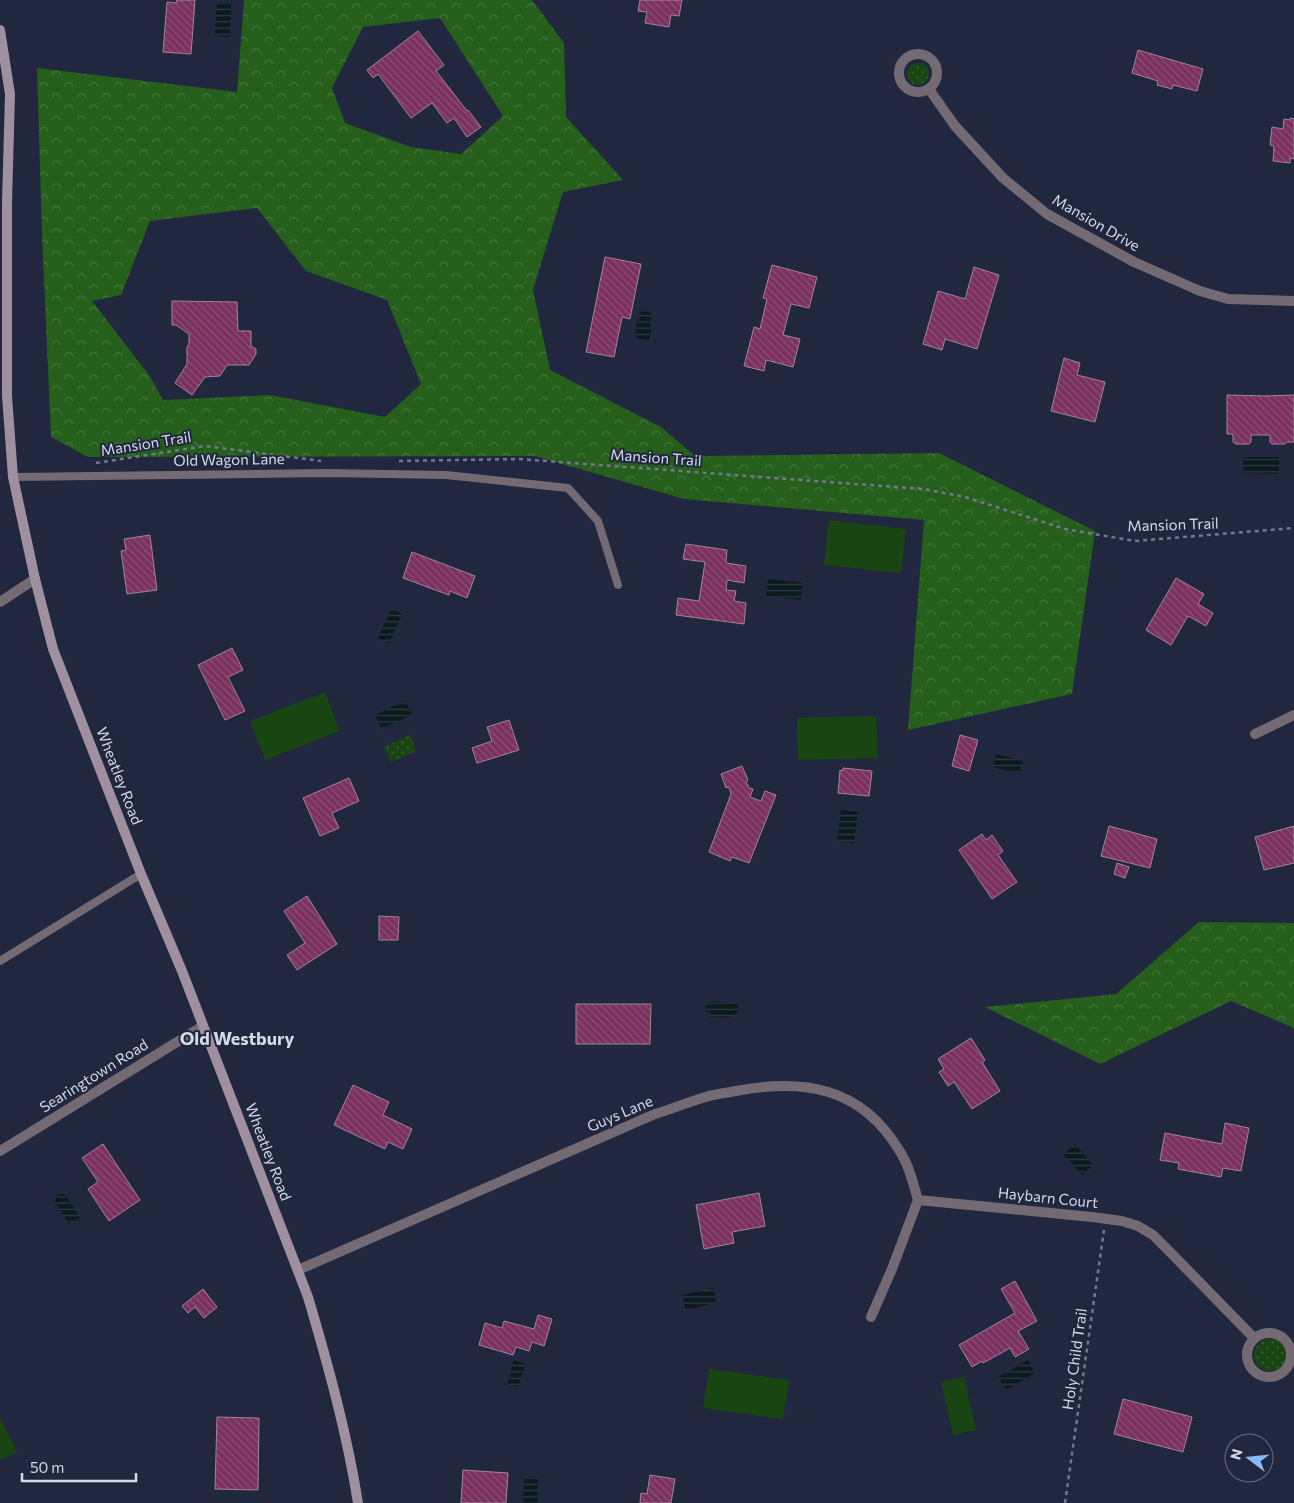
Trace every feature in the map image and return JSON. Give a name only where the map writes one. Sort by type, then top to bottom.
[{"type":"street","name":"Wheatley Road","points":[[0,30],[10,94],[7,212],[7,396],[13,477],[35,579],[53,649],[141,874],[182,972],[308,1297],[324,1350],[353,1468],[358,1503]]},
{"type":"street","name":"Mansion Drive","points":[[930,89],[955,126],[1003,178],[1047,214],[1134,262],[1200,291],[1228,299],[1294,301]]},
{"type":"street","points":[[0,602],[35,579]]},
{"type":"street","points":[[1255,734],[1294,715]]},
{"type":"street","name":"Searingtown Road","points":[[0,1151],[203,1026]]},
{"type":"street","name":"Guys Lane","points":[[298,1270],[655,1114],[706,1097],[761,1086],[798,1086],[823,1090],[836,1093],[861,1107],[879,1123],[900,1150],[918,1200]]},
{"type":"street","points":[[871,1317],[892,1269],[918,1200]]},
{"type":"street","name":"Haybarn Court","points":[[918,1200],[1106,1219],[1138,1226],[1153,1235],[1254,1338]]},
{"type":"street","points":[[1267,1332],[1281,1336],[1287,1341],[1292,1354],[1288,1368],[1283,1374],[1269,1378],[1252,1370],[1247,1358],[1250,1344],[1254,1338],[1267,1332]]},
{"type":"lane","name":"Old Wagon Lane","points":[[13,477],[326,472],[446,475],[568,488],[598,521],[618,585]]},
{"type":"lane","points":[[0,961],[141,874]]},
{"type":"path","name":"Mansion Trail","points":[[90,464],[205,446],[327,461]]},
{"type":"path","name":"Mansion Trail","points":[[394,462],[520,460],[923,489],[965,497],[1065,529],[1135,541],[1294,528]]},
{"type":"path","name":"Holy Child Trail","points":[[1066,1503],[1106,1219]]},
{"type":"green space","points":[[244,0],[532,0],[564,43],[566,117],[623,180],[563,192],[533,290],[550,370],[661,427],[695,456],[939,453],[1095,531],[1072,694],[908,730],[924,520],[684,499],[535,456],[88,457],[51,437],[37,68],[237,92]],"holes":[[[440,18],[503,116],[461,154],[411,147],[345,123],[332,88],[363,27]],[[257,208],[306,271],[387,300],[421,384],[385,417],[270,395],[163,400],[149,375],[92,301],[121,295],[150,221]]]},
{"type":"green space","points":[[918,63],[926,66],[929,74],[926,82],[918,85],[910,82],[907,74],[910,66]]},
{"type":"green space","points":[[829,520],[906,529],[901,573],[824,565]]},
{"type":"green space","points":[[325,692],[340,731],[265,760],[250,721]]},
{"type":"green space","points":[[876,716],[878,758],[798,760],[797,718]]},
{"type":"green space","points":[[410,735],[416,751],[391,762],[384,747]]},
{"type":"green space","points":[[1199,922],[1294,923],[1294,1028],[1231,1001],[1100,1064],[985,1007],[1116,994]]},
{"type":"green space","points":[[1270,1339],[1276,1340],[1281,1344],[1285,1349],[1285,1361],[1281,1366],[1276,1370],[1270,1371],[1264,1370],[1259,1366],[1255,1361],[1254,1355],[1255,1349],[1259,1344],[1264,1340]]},
{"type":"green space","points":[[709,1369],[789,1380],[783,1419],[703,1408]]},
{"type":"green space","points":[[964,1377],[976,1430],[953,1435],[941,1382]]},
{"type":"green space","points":[[0,1418],[17,1452],[0,1460]]},
{"type":"shaded area","points":[[217,3],[231,4],[230,37],[215,36]]},
{"type":"shaded area","points":[[641,311],[652,313],[649,340],[636,338],[637,320],[639,320]]},
{"type":"shaded area","points":[[1243,457],[1279,457],[1279,474],[1243,473]]},
{"type":"shaded area","points":[[768,579],[803,583],[801,600],[766,596]]},
{"type":"shaded area","points":[[391,609],[402,614],[389,643],[378,638]]},
{"type":"shaded area","points":[[405,701],[412,715],[381,729],[375,715]]},
{"type":"shaded area","points":[[996,754],[1023,761],[1019,774],[993,767]]},
{"type":"shaded area","points":[[841,810],[858,812],[854,843],[837,840]]},
{"type":"shaded area","points":[[711,1001],[736,1003],[739,1008],[738,1012],[732,1017],[709,1017],[710,1013],[705,1011],[705,1006],[710,1004]]},
{"type":"shaded area","points":[[1075,1144],[1093,1165],[1082,1175],[1063,1154]]},
{"type":"shaded area","points":[[57,1195],[66,1195],[80,1218],[69,1224],[55,1202]]},
{"type":"shaded area","points":[[713,1288],[716,1303],[686,1310],[682,1295]]},
{"type":"shaded area","points":[[514,1360],[526,1364],[518,1387],[507,1384]]},
{"type":"shaded area","points":[[1028,1360],[1035,1373],[1006,1390],[998,1377]]},
{"type":"shaded area","points":[[524,1479],[538,1479],[537,1503],[523,1503]]},
{"type":"building","points":[[177,0],[195,0],[191,54],[163,52],[167,2],[176,3]]},
{"type":"building","points":[[640,0],[682,0],[679,16],[671,15],[669,27],[645,23],[647,12],[638,11]]},
{"type":"building","points":[[418,31],[444,65],[436,71],[481,127],[467,137],[454,118],[447,123],[432,103],[411,118],[378,74],[373,78],[367,70]]},
{"type":"building","points":[[1138,50],[1203,69],[1197,91],[1173,85],[1172,89],[1157,85],[1158,81],[1132,73]]},
{"type":"building","points":[[1290,118],[1294,119],[1294,159],[1290,158],[1290,163],[1273,161],[1274,146],[1270,145],[1272,127],[1283,129],[1284,119],[1290,120]]},
{"type":"building","points":[[605,257],[641,264],[630,319],[622,317],[614,357],[586,352]]},
{"type":"building","points":[[772,265],[817,277],[809,308],[791,304],[783,335],[800,339],[793,367],[766,360],[764,371],[744,366],[754,327],[760,329],[767,299],[763,298]]},
{"type":"building","points":[[974,267],[999,275],[977,349],[945,339],[942,350],[923,344],[938,291],[965,299]]},
{"type":"building","points":[[172,301],[237,302],[238,331],[251,331],[251,346],[256,349],[256,354],[249,365],[227,365],[220,376],[205,377],[192,395],[175,383],[187,364],[189,334],[176,325],[172,325]]},
{"type":"building","points":[[1064,358],[1080,363],[1077,375],[1105,382],[1095,422],[1051,411]]},
{"type":"building","points":[[1227,395],[1294,395],[1294,442],[1272,444],[1270,442],[1270,435],[1251,435],[1251,442],[1249,444],[1236,444],[1233,442],[1233,434],[1227,434]]},
{"type":"building","points":[[150,535],[157,590],[127,594],[121,551],[126,550],[124,539]]},
{"type":"building","points":[[686,544],[727,550],[726,563],[746,566],[744,583],[727,580],[726,590],[736,591],[734,601],[746,603],[744,624],[676,615],[678,598],[699,601],[705,562],[683,559]]},
{"type":"building","points":[[412,552],[475,576],[467,598],[450,591],[449,595],[403,578]]},
{"type":"building","points":[[1176,578],[1204,594],[1198,604],[1213,613],[1206,626],[1188,616],[1171,645],[1146,630]]},
{"type":"building","points":[[232,648],[243,670],[228,677],[245,711],[225,720],[198,665]]},
{"type":"building","points":[[509,720],[519,750],[477,763],[472,748],[492,741],[487,727]]},
{"type":"building","points":[[960,735],[978,740],[969,771],[952,766]]},
{"type":"building","points":[[742,766],[748,780],[746,782],[749,788],[753,789],[750,797],[761,801],[765,791],[776,795],[749,863],[732,857],[730,861],[709,852],[731,794],[729,787],[726,788],[721,774]]},
{"type":"building","points":[[843,768],[872,771],[869,796],[838,793],[840,770],[843,771]]},
{"type":"building","points":[[349,778],[359,801],[332,813],[339,828],[320,836],[303,798]]},
{"type":"building","points":[[1109,826],[1157,839],[1150,868],[1101,856]]},
{"type":"building","points":[[1294,826],[1294,863],[1264,870],[1255,837]]},
{"type":"building","points":[[982,834],[986,840],[992,835],[1003,851],[998,855],[1017,882],[992,899],[959,850]]},
{"type":"building","points":[[1117,863],[1129,867],[1125,878],[1114,874]]},
{"type":"building","points":[[307,896],[337,944],[297,970],[287,955],[305,943],[284,911]]},
{"type":"building","points":[[379,916],[399,917],[398,940],[379,940]]},
{"type":"building","points":[[576,1004],[651,1004],[650,1044],[576,1044]]},
{"type":"building","points":[[971,1038],[985,1060],[982,1062],[1000,1091],[972,1109],[954,1082],[948,1086],[939,1072],[944,1069],[938,1059]]},
{"type":"building","points":[[353,1085],[389,1102],[383,1115],[412,1129],[403,1149],[388,1142],[385,1149],[334,1125]]},
{"type":"building","points":[[1225,1123],[1249,1128],[1241,1171],[1223,1168],[1221,1177],[1178,1169],[1179,1163],[1160,1160],[1165,1133],[1222,1144]]},
{"type":"building","points":[[103,1144],[140,1200],[109,1221],[88,1189],[98,1182],[82,1158]]},
{"type":"building","points":[[759,1193],[765,1226],[732,1232],[734,1243],[704,1249],[696,1205]]},
{"type":"building","points":[[1015,1281],[1037,1321],[1018,1331],[1029,1349],[1015,1357],[1010,1348],[972,1367],[959,1345],[1015,1313],[1001,1289]]},
{"type":"building","points":[[203,1289],[217,1307],[204,1318],[195,1307],[188,1313],[182,1306]]},
{"type":"building","points":[[538,1315],[552,1319],[544,1346],[532,1342],[529,1351],[516,1347],[513,1355],[479,1345],[485,1323],[502,1328],[504,1321],[534,1329]]},
{"type":"building","points":[[1123,1399],[1192,1417],[1183,1452],[1114,1434]]},
{"type":"building","points":[[217,1417],[259,1418],[258,1490],[215,1489]]},
{"type":"building","points":[[463,1470],[508,1473],[506,1503],[461,1503]]},
{"type":"building","points":[[650,1475],[675,1479],[671,1503],[640,1503],[641,1493],[647,1494]]},
{"type":"district","name":"Old Westbury","points":[[237,1039]]}]
